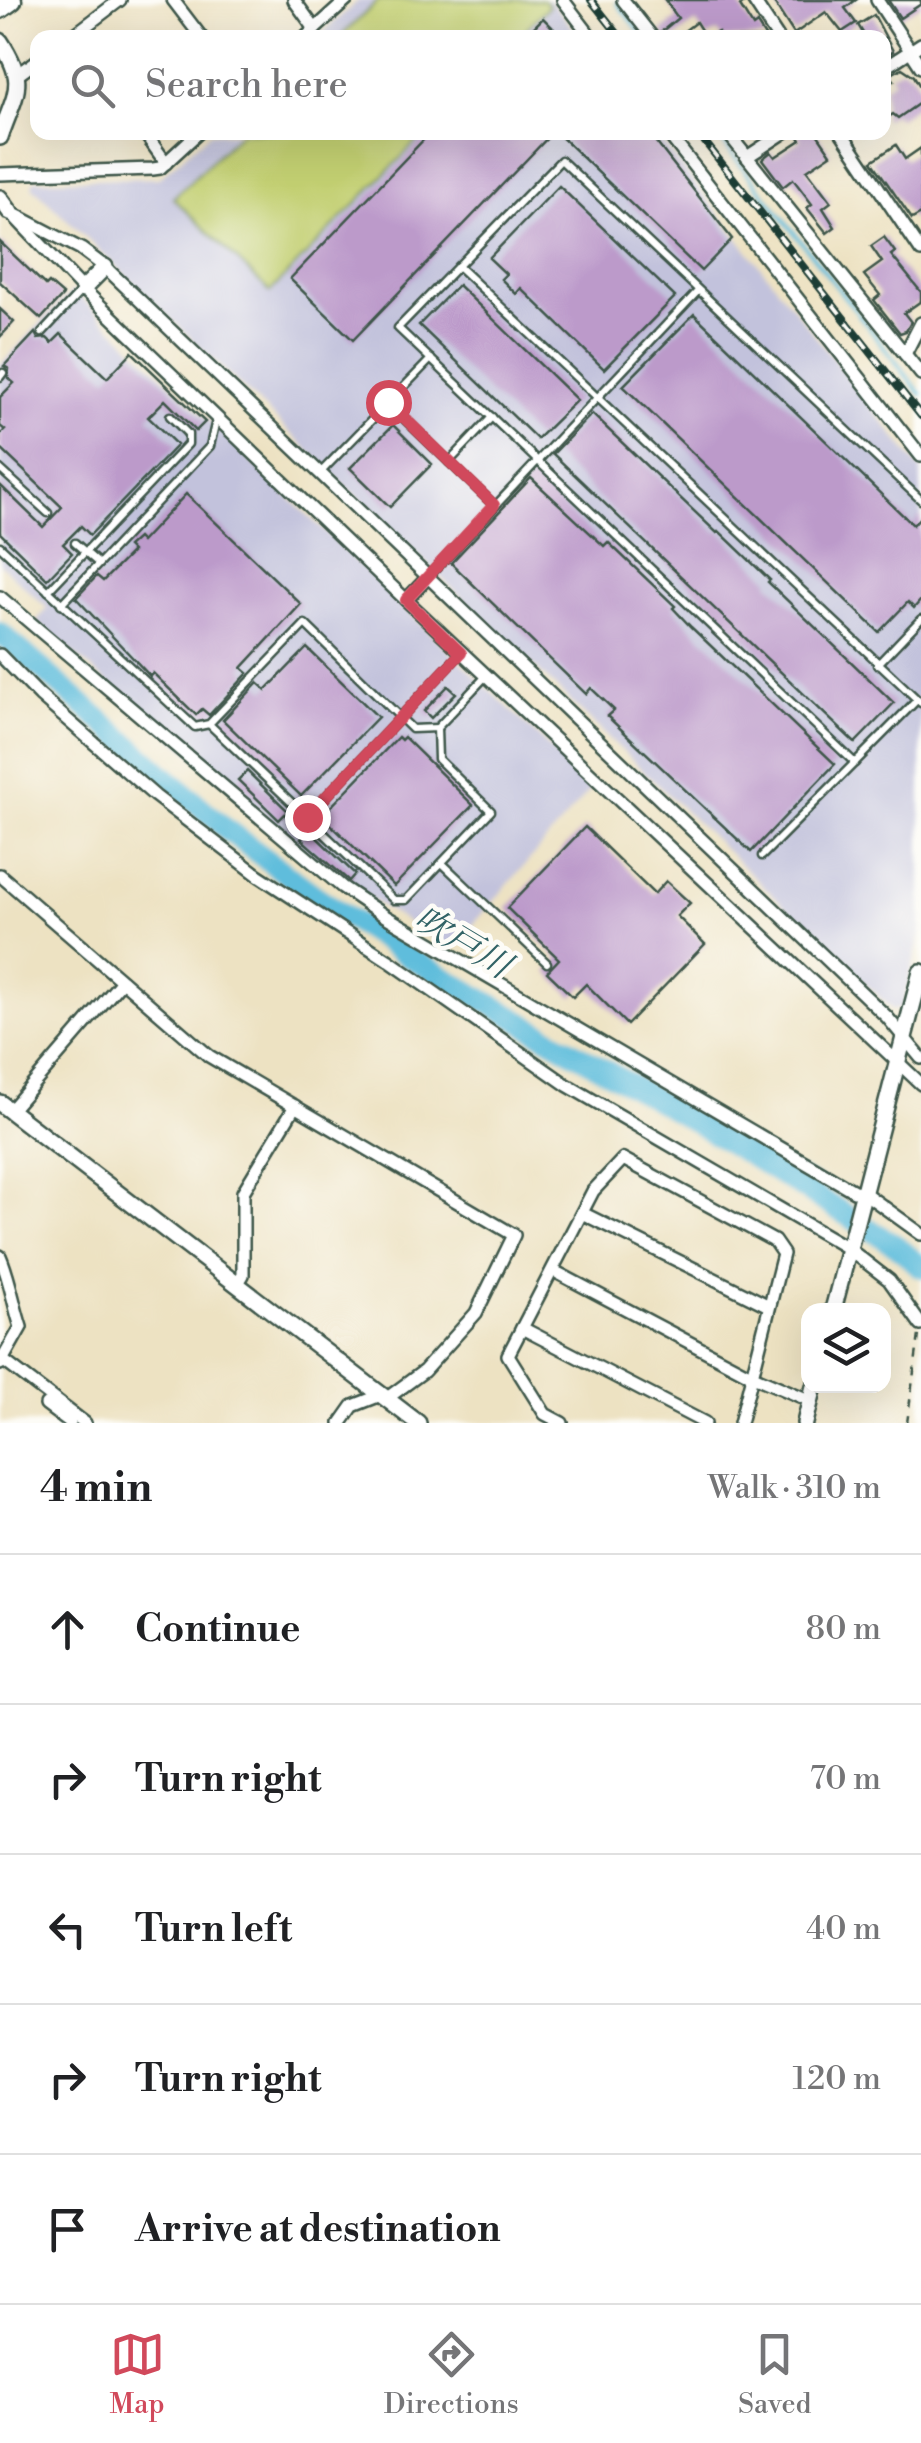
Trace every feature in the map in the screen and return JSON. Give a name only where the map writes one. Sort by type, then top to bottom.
[{"type":"highway","points":[[0,10],[12,0]]},
{"type":"street","points":[[80,30],[120,0]]},
{"type":"street","points":[[173,0],[196,30]]},
{"type":"street","points":[[294,0],[309,30]]},
{"type":"street","points":[[313,30],[347,0]]},
{"type":"street","points":[[563,0],[586,30]]},
{"type":"street","points":[[623,0],[647,30]]},
{"type":"street","points":[[752,0],[773,30]]},
{"type":"street","points":[[877,0],[916,47],[921,66]]},
{"type":"street","points":[[0,40],[19,74]]},
{"type":"street","points":[[891,63],[916,47]]},
{"type":"street","points":[[0,137],[19,74],[30,66]]},
{"type":"street","points":[[150,140],[166,162]]},
{"type":"street","points":[[0,174],[153,170],[190,140]]},
{"type":"street","points":[[673,140],[921,456]]},
{"type":"street","points":[[733,140],[921,374]]},
{"type":"street","points":[[747,157],[773,140]]},
{"type":"street","points":[[847,140],[921,252]]},
{"type":"street","points":[[0,198],[83,289],[216,419],[921,1084]]},
{"type":"street","points":[[10,212],[82,248],[105,268],[429,576],[904,1036],[921,1058]]},
{"type":"street","points":[[906,230],[921,221]]},
{"type":"street","points":[[83,289],[105,268]]},
{"type":"street","points":[[905,354],[921,323]]},
{"type":"street","points":[[406,600],[429,576]]},
{"type":"street","points":[[0,597],[342,887],[597,1041],[854,1191],[863,1192],[921,1234]]},
{"type":"street","points":[[0,655],[40,696],[155,796],[258,875],[567,1085],[849,1249],[889,1280],[921,1325]]},
{"type":"street","points":[[0,875],[209,1056],[514,1235],[476,1313],[424,1372],[383,1397],[353,1406],[340,1423]]},
{"type":"street","points":[[836,1303],[921,972]]},
{"type":"street","points":[[122,981],[5,1107],[418,1423]]},
{"type":"street","points":[[238,1285],[243,1275],[243,1192],[294,1106]]},
{"type":"street","points":[[562,1423],[544,1414],[508,1355],[593,1191],[623,1160],[774,1241],[783,1254],[740,1423]]},
{"type":"street","points":[[582,1213],[769,1306]]},
{"type":"street","points":[[0,1256],[21,1327],[1,1363]]},
{"type":"street","points":[[554,1271],[753,1376],[801,1390]]},
{"type":"street","points":[[522,1328],[705,1423]]},
{"type":"street","points":[[1,1363],[70,1423]]},
{"type":"street","points":[[1,1363],[85,1423]]},
{"type":"street","points":[[805,1423],[812,1393]]},
{"type":"lane","points":[[855,764],[398,328],[562,160],[921,500]]},
{"type":"lane","points":[[458,266],[918,702],[762,856]]},
{"type":"lane","points":[[42,332],[83,289]]},
{"type":"lane","points":[[429,576],[698,291]]},
{"type":"lane","points":[[320,472],[431,358]]},
{"type":"lane","points":[[388,402],[494,505]]},
{"type":"lane","points":[[48,591],[188,444],[188,434],[170,416]]},
{"type":"lane","points":[[449,462],[492,418]]},
{"type":"lane","points":[[62,604],[210,446],[216,419]]},
{"type":"lane","points":[[0,469],[48,513]]},
{"type":"lane","points":[[75,543],[98,563]]},
{"type":"lane","points":[[0,546],[195,727],[210,724],[305,624],[412,729],[437,728],[486,676]]},
{"type":"lane","points":[[877,664],[921,619]]},
{"type":"lane","points":[[307,817],[461,653]]},
{"type":"lane","points":[[210,724],[394,900],[406,900],[491,811],[438,759],[437,728]]},
{"type":"lane","points":[[442,863],[547,964]]},
{"type":"path","points":[[908,1423],[921,1325]]},
{"type":"shaded area","points":[[359,0],[550,0],[574,30],[326,30]]},
{"type":"shaded area","points":[[202,140],[661,140],[921,470],[921,934],[902,1008],[893,1010],[32,186],[34,180],[159,178]]},
{"type":"shaded area","points":[[73,290],[592,788],[451,950],[342,881],[36,622],[47,608],[0,564],[0,365]]},
{"type":"green space","points":[[379,0],[544,0],[549,6],[525,30],[347,30]]},
{"type":"green space","points":[[233,140],[418,140],[270,292],[173,198]]},
{"type":"building","points":[[665,0],[744,0],[740,6],[753,27],[757,24],[761,30],[701,30],[696,22],[686,30],[663,30],[678,18]]},
{"type":"building","points":[[772,0],[856,0],[845,8],[856,23],[845,30],[840,30],[826,12],[800,30],[791,30]]},
{"type":"building","points":[[888,0],[921,0],[921,4],[900,18]]},
{"type":"building","points":[[874,15],[882,30],[861,30],[858,25]]},
{"type":"building","points":[[543,18],[555,30],[531,30]]},
{"type":"building","points":[[902,68],[914,76],[921,88],[921,102],[898,118],[891,115],[891,74]]},
{"type":"building","points":[[423,140],[545,140],[353,340],[290,279]]},
{"type":"building","points":[[564,140],[654,140],[732,239],[701,271]]},
{"type":"building","points":[[801,140],[821,140],[831,154],[807,170],[831,202],[823,208],[835,227],[827,233],[807,208],[812,204],[793,179],[783,187],[762,159],[771,152],[775,157]]},
{"type":"building","points":[[896,145],[905,159],[921,148],[921,214],[912,219],[872,161]]},
{"type":"building","points":[[559,186],[675,297],[604,369],[521,288],[516,294],[501,279],[506,274],[489,258]]},
{"type":"building","points":[[884,237],[895,252],[891,255],[921,292],[921,301],[904,313],[911,322],[900,333],[874,300],[880,295],[864,275],[882,262],[871,246]]},
{"type":"building","points":[[0,242],[46,286],[49,283],[63,295],[41,319],[0,282]]},
{"type":"building","points":[[458,285],[577,400],[537,439],[419,325]]},
{"type":"building","points":[[0,309],[14,322],[0,337]]},
{"type":"building","points":[[694,314],[913,525],[921,516],[921,600],[914,608],[908,602],[879,632],[623,386]]},
{"type":"building","points":[[35,333],[38,339],[47,338],[52,343],[61,334],[107,378],[132,352],[205,422],[196,431],[165,400],[148,417],[177,445],[90,535],[81,526],[63,544],[72,553],[47,579],[0,533],[0,485],[43,527],[62,507],[0,448],[0,435],[5,430],[0,426],[0,397],[14,383],[4,366]]},
{"type":"building","points":[[592,414],[719,531],[894,703],[855,743],[553,454]]},
{"type":"building","points":[[393,425],[432,464],[390,507],[350,468]]},
{"type":"building","points":[[531,478],[604,546],[608,542],[835,764],[751,852],[607,716],[614,710],[591,688],[586,694],[451,563]]},
{"type":"building","points":[[186,494],[301,604],[242,668],[248,673],[209,715],[202,709],[196,715],[153,673],[150,676],[76,598],[97,576],[103,581],[132,552],[127,547],[137,538],[141,542]]},
{"type":"building","points":[[307,648],[378,717],[301,796],[223,720],[258,683],[266,690]]},
{"type":"building","points":[[448,686],[456,693],[431,718],[424,711]]},
{"type":"building","points":[[398,737],[404,737],[473,805],[394,886],[322,816]]},
{"type":"building","points":[[247,771],[288,811],[279,820],[238,780]]},
{"type":"building","points":[[585,827],[654,894],[666,881],[690,903],[677,916],[705,944],[627,1025],[586,984],[573,997],[547,972],[559,959],[507,908]]},
{"type":"building","points":[[309,830],[355,874],[349,881],[301,839]]},
{"type":"waterway","points":[[617,3],[639,30]]},
{"type":"waterway","points":[[721,140],[921,394]]},
{"type":"waterway","name":"吹戸川","points":[[0,633],[227,830],[317,897],[412,959],[695,1122],[897,1246],[921,1267]]},
{"type":"waterway","points":[[765,1166],[772,1153]]},
{"type":"waterway","points":[[800,1169],[850,1196]]},
{"type":"railway","points":[[591,0],[615,30]]},
{"type":"railway","points":[[703,140],[921,416]]},
{"type":"route","points":[[307,817],[461,653],[406,600],[494,505],[388,402]]}]
